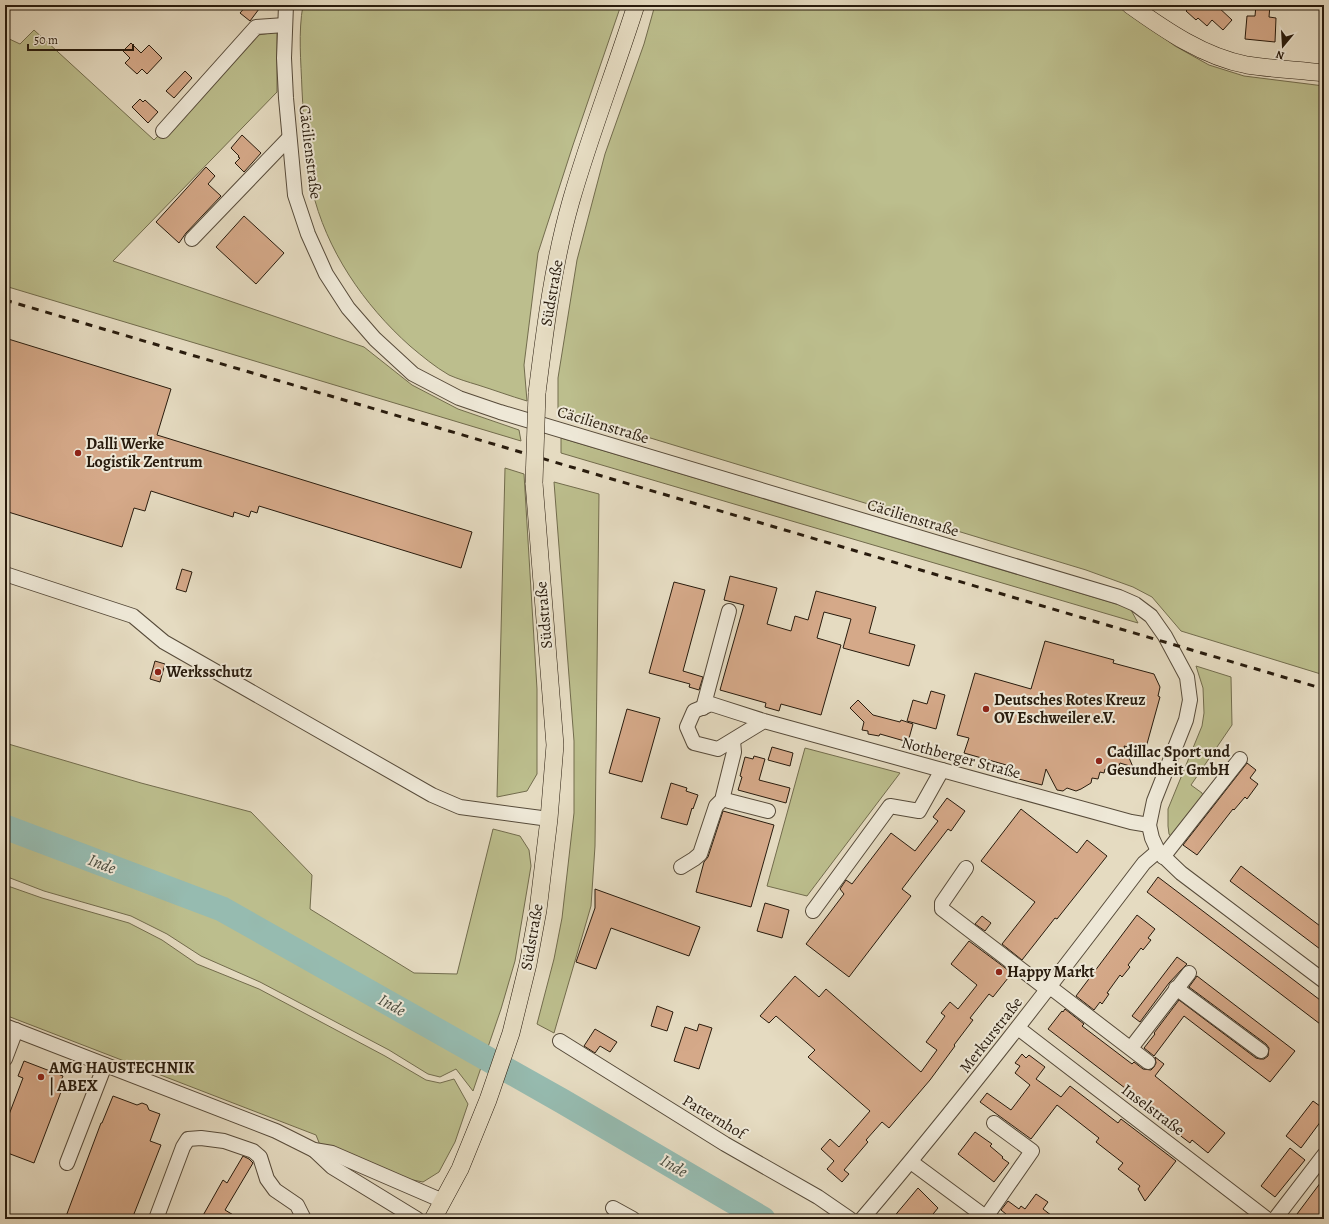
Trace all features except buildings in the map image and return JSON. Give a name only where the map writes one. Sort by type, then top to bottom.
[{"type":"main road","name":"Südstraße","points":[[433,1219],[460,1168],[488,1100],[511,1033],[528,964],[538,910],[549,819],[555,745],[534,483],[537,393],[558,256],[570,203],[586,151],[636,5]]},
{"type":"main road","points":[[1130,5],[1180,38],[1214,56],[1247,65],[1324,74]]},
{"type":"street","name":"Cäcilienstraße","points":[[286,5],[284,58],[289,138],[295,195],[308,234],[326,274],[348,308],[374,340],[414,374],[459,398],[500,412],[1120,597],[1135,604],[1151,616],[1165,636],[1187,677],[1190,700],[1186,720],[1154,801],[1149,825]]},
{"type":"street","points":[[163,131],[256,27],[285,25]]},
{"type":"street","points":[[192,238],[289,138]]},
{"type":"street","points":[[5,574],[133,616],[164,642],[432,795],[460,807],[549,819]]},
{"type":"street","points":[[729,612],[703,708],[694,711],[687,727],[694,743],[718,749],[764,721]]},
{"type":"street","name":"Nothberger Straße","points":[[703,708],[711,704],[764,721],[1131,822],[1149,825]]},
{"type":"street","points":[[681,867],[700,854],[716,806],[724,798],[723,796],[734,752],[733,741]]},
{"type":"street","name":"Merkurstraße","points":[[862,1219],[911,1162],[1018,1028],[1144,863],[1160,854],[1240,759]]},
{"type":"street","points":[[813,911],[890,806],[919,811],[942,770]]},
{"type":"street","points":[[724,798],[729,801],[768,811]]},
{"type":"street","points":[[1149,825],[1152,838],[1160,854],[1241,919],[1324,981]]},
{"type":"street","points":[[966,868],[942,903],[942,909],[1148,1062]]},
{"type":"street","points":[[1131,1048],[1189,973]]},
{"type":"street","points":[[1176,988],[1261,1052]]},
{"type":"street","points":[[5,1059],[10,1028],[276,1131],[314,1150],[332,1167],[417,1219]]},
{"type":"street","name":"Inselstraße","points":[[1018,1028],[1267,1219]]},
{"type":"street","name":"Patternhof","points":[[560,1042],[718,1140],[818,1197],[850,1219]]},
{"type":"street","points":[[68,1163],[105,1065]]},
{"type":"street","points":[[911,1162],[987,1218],[1032,1151],[994,1124]]},
{"type":"street","points":[[156,1219],[183,1147],[188,1140],[201,1138],[224,1141],[253,1151],[260,1158],[267,1179],[275,1190],[297,1205],[304,1219]]},
{"type":"street","points":[[314,1150],[332,1153],[443,1201]]},
{"type":"street","points":[[1275,1219],[1324,1155]]},
{"type":"street","points":[[613,1208],[633,1219]]},
{"type":"green space","points":[[303,5],[621,5],[538,253],[524,365],[527,401],[449,375],[429,361],[410,346],[377,313],[362,294],[337,255],[318,212],[307,165],[300,47],[301,16]]},
{"type":"green space","points":[[655,5],[1118,5],[1175,46],[1209,65],[1244,76],[1324,86],[1324,675],[1181,631],[1152,597],[1133,587],[1086,570],[558,410],[558,378],[577,260],[605,154],[644,44]]},
{"type":"green space","points":[[34,30],[154,140],[258,35],[277,32],[277,92],[113,261],[364,347],[412,385],[458,409],[519,430],[521,441],[5,286],[5,37],[20,44]]},
{"type":"green space","points":[[561,438],[1130,608],[1138,623],[561,453]]},
{"type":"green space","points":[[505,468],[524,474],[537,689],[537,774],[527,791],[497,797]]},
{"type":"green space","points":[[554,482],[599,494],[595,846],[591,906],[554,1033],[537,1024],[554,959],[562,918],[574,813],[574,741]]},
{"type":"green space","points":[[1196,666],[1231,677],[1232,725],[1191,785],[1202,793],[1203,796],[1172,838],[1169,834],[1168,809],[1202,726],[1204,713],[1203,688]]},
{"type":"green space","points":[[5,743],[141,783],[251,812],[312,875],[310,909],[414,973],[457,974],[493,829],[520,836],[529,850],[531,866],[515,961],[501,1009],[473,1091],[456,1069],[440,1077],[428,1074],[389,1050],[260,982],[201,956],[167,934],[131,916],[44,891],[5,876]]},
{"type":"green space","points":[[805,748],[900,773],[807,896],[767,886]]},
{"type":"green space","points":[[5,885],[42,898],[129,923],[162,940],[197,964],[259,989],[385,1056],[426,1080],[440,1083],[454,1079],[468,1104],[455,1142],[439,1172],[423,1182],[403,1178],[320,1145],[316,1135],[5,1015]]},
{"type":"waterway","name":"Inde","points":[[5,827],[222,909],[562,1101],[763,1219]]},
{"type":"railway","points":[[5,300],[1324,689]]},
{"type":"place","name":"Dalli Werke Logistik Zentrum","points":[[78,453]]},
{"type":"place","name":"Werksschutz","points":[[158,672]]},
{"type":"place","name":"Deutsches Rotes Kreuz OV Eschweiler e.V.","points":[[986,709]]},
{"type":"place","name":"Cadillac Sport und Gesundheit GmbH","points":[[1099,761]]},
{"type":"place","name":"Happy Markt","points":[[999,972]]},
{"type":"place","name":"AMG HAUSTECHNIK | ABEX","points":[[41,1077]]}]
